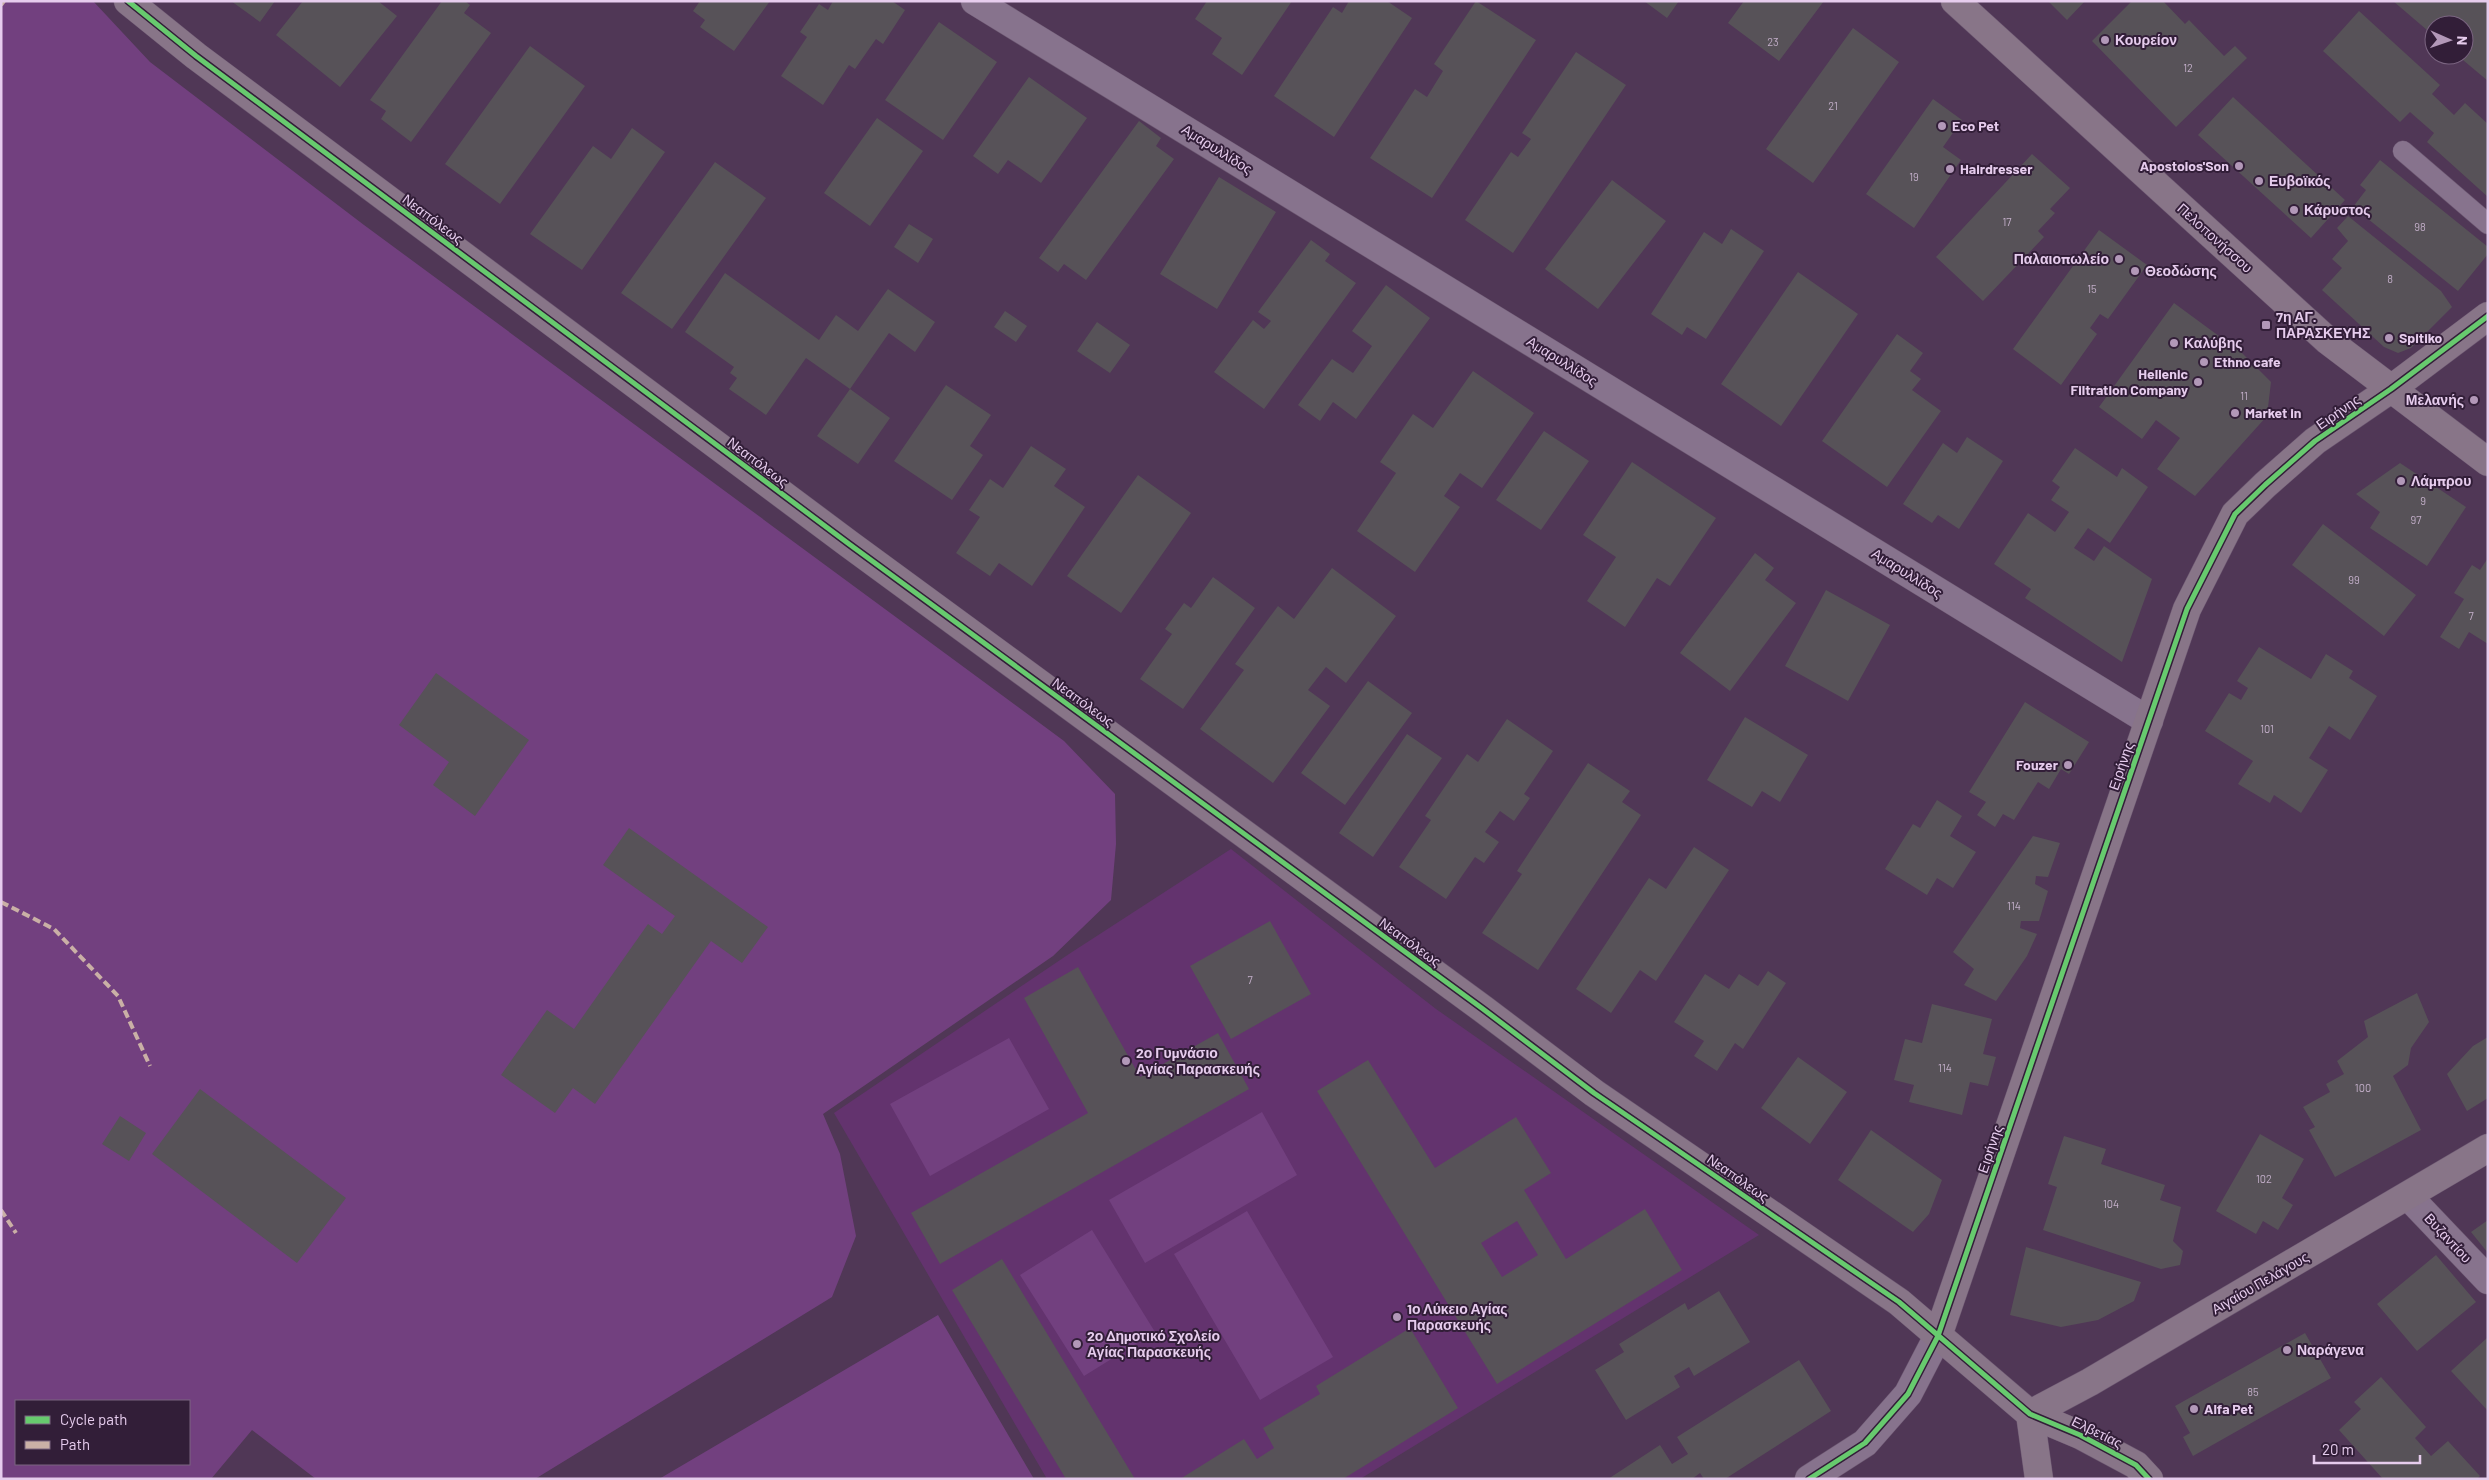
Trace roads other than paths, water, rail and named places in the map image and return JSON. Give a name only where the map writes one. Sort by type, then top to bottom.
[{"type":"street","name":"Νεαπόλεως","points":[[128,1],[196,56],[857,550],[1483,1009],[1594,1093],[1899,1302],[2030,1414]]},
{"type":"street","name":"Αμαρυλλίδος","points":[[975,1],[2148,721]]},
{"type":"street","name":"Πελοπονήσσου","points":[[1954,1],[2327,340],[2488,462]]},
{"type":"street","name":"Ειρήνης","points":[[1938,1336],[2187,609],[2236,514],[2265,485],[2315,441],[2391,389],[2488,316]]},
{"type":"street","name":"Αιγαίου Πελάγους","points":[[2030,1414],[2090,1382],[2488,1148]]},
{"type":"street","name":"Βυζαντίου","points":[[2408,1196],[2488,1280]]},
{"type":"street","points":[[1809,1479],[1865,1443],[1908,1394],[1938,1336]]},
{"type":"street","points":[[2030,1414],[2039,1479]]},
{"type":"street","name":"Ελβετίας","points":[[2030,1414],[2136,1464],[2149,1479]]},
{"type":"lane","points":[[2403,151],[2488,224]]},
{"type":"place","name":"Κουρείον","points":[[2105,40]]},
{"type":"place","name":"Eco Pet","points":[[1942,126]]},
{"type":"place","name":"Apostolos'Son","points":[[2239,166]]},
{"type":"place","name":"Hairdresser","points":[[1950,169]]},
{"type":"place","name":"Ευβοϊκός","points":[[2259,181]]},
{"type":"place","name":"Κάρυστος","points":[[2294,210]]},
{"type":"place","name":"Παλαιοπωλείο","points":[[2119,259]]},
{"type":"place","name":"Θεοδώσης","points":[[2135,271]]},
{"type":"place","name":"7η ΑΓ. ΠΑΡΑΣΚΕΥΗΣ","points":[[2266,325]]},
{"type":"place","name":"Spitiko","points":[[2389,338]]},
{"type":"place","name":"Καλύβης","points":[[2174,343]]},
{"type":"place","name":"Ethno cafe","points":[[2204,362]]},
{"type":"place","name":"Hellenic Filtration Company","points":[[2198,382]]},
{"type":"place","name":"Μελανής","points":[[2474,400]]},
{"type":"place","name":"Market in","points":[[2235,413]]},
{"type":"place","name":"Λάμπρου","points":[[2401,481]]},
{"type":"place","name":"Fouzer","points":[[2068,765]]},
{"type":"place","name":"2ο Γυμνάσιο Αγίας Παρασκευής","points":[[1126,1061]]},
{"type":"place","name":"1ο Λύκειο Αγίας Παρασκευής","points":[[1397,1317]]},
{"type":"place","name":"2ο Δημοτικό Σχολείο Αγίας Παρασκευής","points":[[1077,1344]]},
{"type":"place","name":"Ναράγενα","points":[[2287,1350]]},
{"type":"place","name":"Alfa Pet","points":[[2194,1409]]}]
